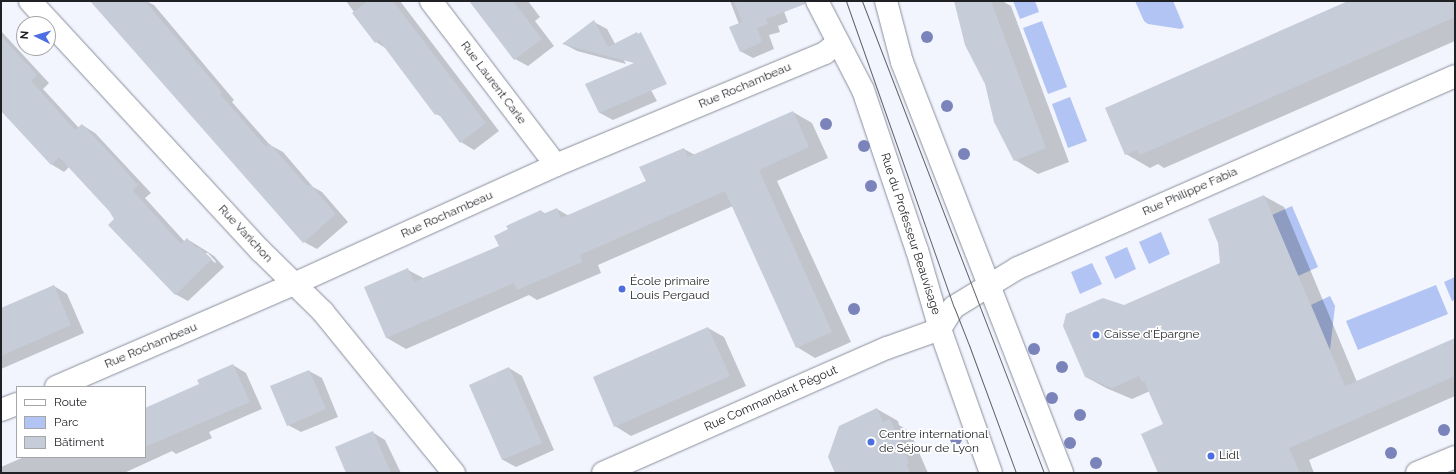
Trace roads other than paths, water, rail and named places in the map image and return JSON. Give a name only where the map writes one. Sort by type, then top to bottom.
[{"type":"street","name":"Rue Varichon","points":[[30,1],[261,251],[323,312],[454,473]]},
{"type":"street","name":"Rue Laurent Carle","points":[[431,1],[556,165]]},
{"type":"street","name":"Rue du Professeur Beauvisage","points":[[817,1],[863,90],[917,250],[940,329],[991,473]]},
{"type":"street","points":[[886,1],[902,62],[1062,473]]},
{"type":"street","name":"Rue Rochambeau","points":[[58,386],[294,284],[556,165],[825,53],[838,42]]},
{"type":"street","name":"Rue Philippe Fabia","points":[[940,329],[954,307],[1029,262],[1455,76]]},
{"type":"street","name":"Rue Commandant Pégout","points":[[603,473],[880,351],[940,329]]},
{"type":"street","points":[[1,410],[16,404]]},
{"type":"street","points":[[1417,473],[1455,457]]},
{"type":"tram line","points":[[846,1],[954,307],[1016,473]]},
{"type":"tram line","points":[[862,1],[1044,473]]},
{"type":"place","name":"École primaire Louis Pergaud","points":[[622,289]]},
{"type":"place","name":"Caisse d'Épargne","points":[[1096,335]]},
{"type":"place","name":"Centre international de Séjour de Lyon","points":[[871,442]]},
{"type":"place","name":"Lidl","points":[[1211,456]]}]
